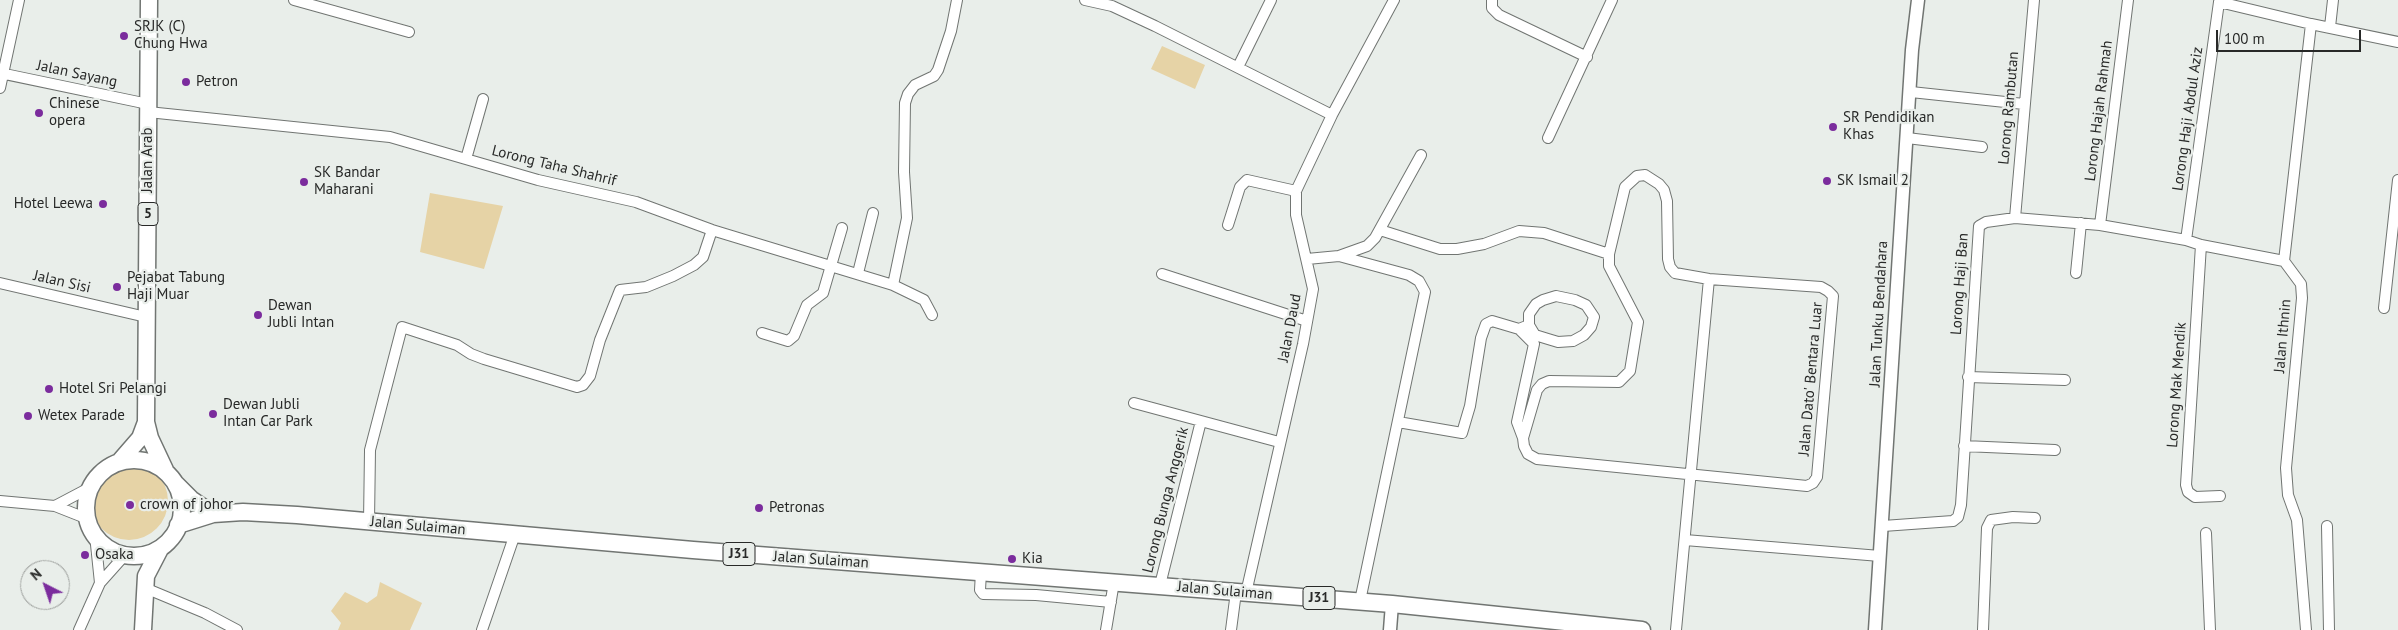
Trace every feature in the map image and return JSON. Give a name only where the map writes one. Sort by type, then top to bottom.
[{"type":"main road","name":"Jalan Arab","points":[[120,462],[140,438],[146,422],[149,0]]},
{"type":"main road","name":"5","points":[[146,422],[150,438],[181,502],[178,526]]},
{"type":"main road","points":[[160,549],[146,555],[128,556],[113,551],[95,535],[88,519],[88,497],[91,487],[98,476],[120,462],[144,460],[169,475],[192,499],[213,514]]},
{"type":"main road","name":"Jalan Sulaiman","points":[[213,514],[252,512],[1392,604]]},
{"type":"main road","name":"J31","points":[[178,526],[213,514]]},
{"type":"main road","points":[[143,630],[146,582],[160,549],[178,526]]},
{"type":"main road","points":[[128,556],[146,582]]},
{"type":"main road","name":"J31","points":[[1392,604],[1560,625],[1642,630]]},
{"type":"street","points":[[0,88],[19,0]]},
{"type":"street","points":[[294,0],[409,32]]},
{"type":"street","points":[[893,285],[907,218],[904,182],[905,102],[908,94],[916,85],[934,76],[938,70],[951,31],[957,0]]},
{"type":"street","points":[[1085,0],[1112,6],[1332,114]]},
{"type":"street","points":[[1238,67],[1271,0]]},
{"type":"street","name":"Jalan Daud","points":[[1231,630],[1279,442],[1313,288],[1296,215],[1296,191],[1332,114],[1394,0]]},
{"type":"street","points":[[1492,0],[1492,8],[1499,15],[1587,57]]},
{"type":"street","points":[[1548,138],[1612,0]]},
{"type":"street","name":"Jalan Tunku Bendahara","points":[[1876,630],[1911,92],[1912,50],[1918,0]]},
{"type":"street","name":"Lorong Rambutan","points":[[2016,218],[2034,0]]},
{"type":"street","name":"Lorong Hajah Rahmah","points":[[2100,225],[2128,0]]},
{"type":"street","points":[[2330,27],[2333,0]]},
{"type":"street","points":[[2216,1],[2311,24],[2398,42]]},
{"type":"street","name":"Lorong Haji Abdul Aziz","points":[[2186,240],[2216,1]]},
{"type":"street","points":[[2284,261],[2311,24]]},
{"type":"street","name":"Jalan Sayang","points":[[2,74],[148,108]]},
{"type":"street","points":[[1911,92],[2024,104]]},
{"type":"street","points":[[466,159],[483,99]]},
{"type":"street","name":"Lorong Taha Shahrif","points":[[148,108],[390,137],[538,180],[636,202],[712,230],[831,264],[893,285],[924,300],[932,315]]},
{"type":"street","points":[[1907,138],[1982,147]]},
{"type":"street","points":[[1307,259],[1339,256],[1367,246],[1380,230],[1421,155]]},
{"type":"street","points":[[1523,438],[1537,390],[1542,384],[1549,381],[1619,382],[1630,371],[1638,322],[1609,266],[1609,254],[1625,187],[1637,176],[1645,175],[1659,184],[1664,190],[1670,266],[1682,276],[1709,279],[1676,630]]},
{"type":"street","points":[[1228,225],[1240,187],[1246,180],[1296,191]]},
{"type":"street","points":[[2384,308],[2398,180]]},
{"type":"street","points":[[858,273],[873,213]]},
{"type":"street","name":"Lorong Haji Ban","points":[[1883,526],[1953,521],[1958,517],[1961,505],[1977,231],[1979,226],[1986,222],[2016,218],[2100,225],[2186,240],[2201,245],[2284,261]]},
{"type":"street","points":[[2076,273],[2081,223]]},
{"type":"street","points":[[762,333],[788,341],[794,336],[807,305],[823,293],[842,228]]},
{"type":"street","points":[[369,522],[370,450],[402,327],[457,345],[471,354],[484,359],[577,387],[583,385],[590,376],[600,340],[620,290],[634,290],[652,285],[694,266],[703,257],[712,230]]},
{"type":"street","points":[[1380,230],[1440,249],[1458,249],[1484,244],[1520,231],[1544,233],[1609,254]]},
{"type":"street","name":"Lorong Mak Mendik","points":[[2201,245],[2186,485],[2188,492],[2195,497],[2220,496]]},
{"type":"street","points":[[1339,256],[1409,275],[1419,281],[1425,292],[1360,601]]},
{"type":"street","name":"Jalan Ithnin","points":[[2284,261],[2301,284],[2302,298],[2286,468],[2288,494],[2297,520],[2306,630]]},
{"type":"street","points":[[1162,274],[1307,321]]},
{"type":"street","name":"Jalan Dato' Bentara Luar","points":[[1691,474],[1807,486],[1813,484],[1817,477],[1830,342],[1833,296],[1828,291],[1820,287],[1709,279]]},
{"type":"street","name":"Jalan Sisi","points":[[0,283],[146,317]]},
{"type":"street","points":[[1556,296],[1575,300],[1586,305],[1594,317],[1591,327],[1584,335],[1573,341],[1558,342],[1535,335],[1529,324],[1529,314],[1536,304],[1556,296]]},
{"type":"street","points":[[1398,422],[1462,433],[1470,406],[1483,327],[1492,321],[1519,329],[1534,344],[1517,422],[1528,454],[1537,459],[1691,474]]},
{"type":"street","points":[[1519,329],[1529,324]]},
{"type":"street","points":[[1968,377],[2065,380]]},
{"type":"street","name":"Lorong Bunga Anggerik","points":[[1134,403],[1279,442]]},
{"type":"street","name":"Lorong Bunga Anggerik","points":[[1160,585],[1201,421]]},
{"type":"street","points":[[1964,446],[2055,450]]},
{"type":"street","points":[[55,506],[91,487]]},
{"type":"street","points":[[0,501],[55,506],[88,519]]},
{"type":"street","points":[[1983,630],[1987,528],[1991,520],[2013,517],[2036,518]]},
{"type":"street","points":[[2327,526],[2329,630]]},
{"type":"street","points":[[2206,533],[2210,630]]},
{"type":"street","points":[[482,630],[515,534]]},
{"type":"street","points":[[95,535],[100,583]]},
{"type":"street","points":[[1685,540],[1880,556]]},
{"type":"street","points":[[79,630],[100,583],[128,556]]},
{"type":"street","points":[[981,572],[980,590],[983,594],[1036,595],[1111,602]]},
{"type":"street","points":[[1036,595],[1040,576]]},
{"type":"street","points":[[146,582],[237,630]]},
{"type":"street","points":[[1106,630],[1114,582]]},
{"type":"street","points":[[1390,630],[1392,604]]},
{"type":"shaded area","points":[[1162,46],[1205,65],[1195,89],[1151,69]]},
{"type":"shaded area","points":[[430,193],[503,206],[484,269],[420,252]]},
{"type":"shaded area","points":[[129,462],[144,465],[157,473],[165,486],[168,501],[165,516],[157,529],[144,537],[129,540],[114,537],[101,529],[93,516],[90,501],[93,486],[101,473],[114,465]]},
{"type":"shaded area","points":[[380,582],[422,603],[410,630],[338,630],[341,623],[331,611],[345,592],[367,603],[377,596]]},
{"type":"place","name":"SRJK (C) Chung Hwa","points":[[124,36]]},
{"type":"place","name":"Petron","points":[[186,82]]},
{"type":"place","name":"Chinese opera","points":[[39,113]]},
{"type":"place","name":"SR Pendidikan Khas","points":[[1833,127]]},
{"type":"place","name":"SK Ismail 2","points":[[1827,181]]},
{"type":"place","name":"SK Bandar Maharani","points":[[304,182]]},
{"type":"place","name":"Hotel Leewa","points":[[103,204]]},
{"type":"place","name":"Pejabat Tabung Haji Muar","points":[[117,287]]},
{"type":"place","name":"Dewan Jubli Intan","points":[[258,315]]},
{"type":"place","name":"Hotel Sri Pelangi","points":[[49,389]]},
{"type":"place","name":"Dewan Jubli Intan Car Park","points":[[213,414]]},
{"type":"place","name":"Wetex Parade","points":[[28,416]]},
{"type":"place","name":"crown of johor","points":[[130,505]]},
{"type":"place","name":"Petronas","points":[[759,508]]},
{"type":"place","name":"Osaka","points":[[85,555]]},
{"type":"place","name":"Kia","points":[[1012,559]]}]
